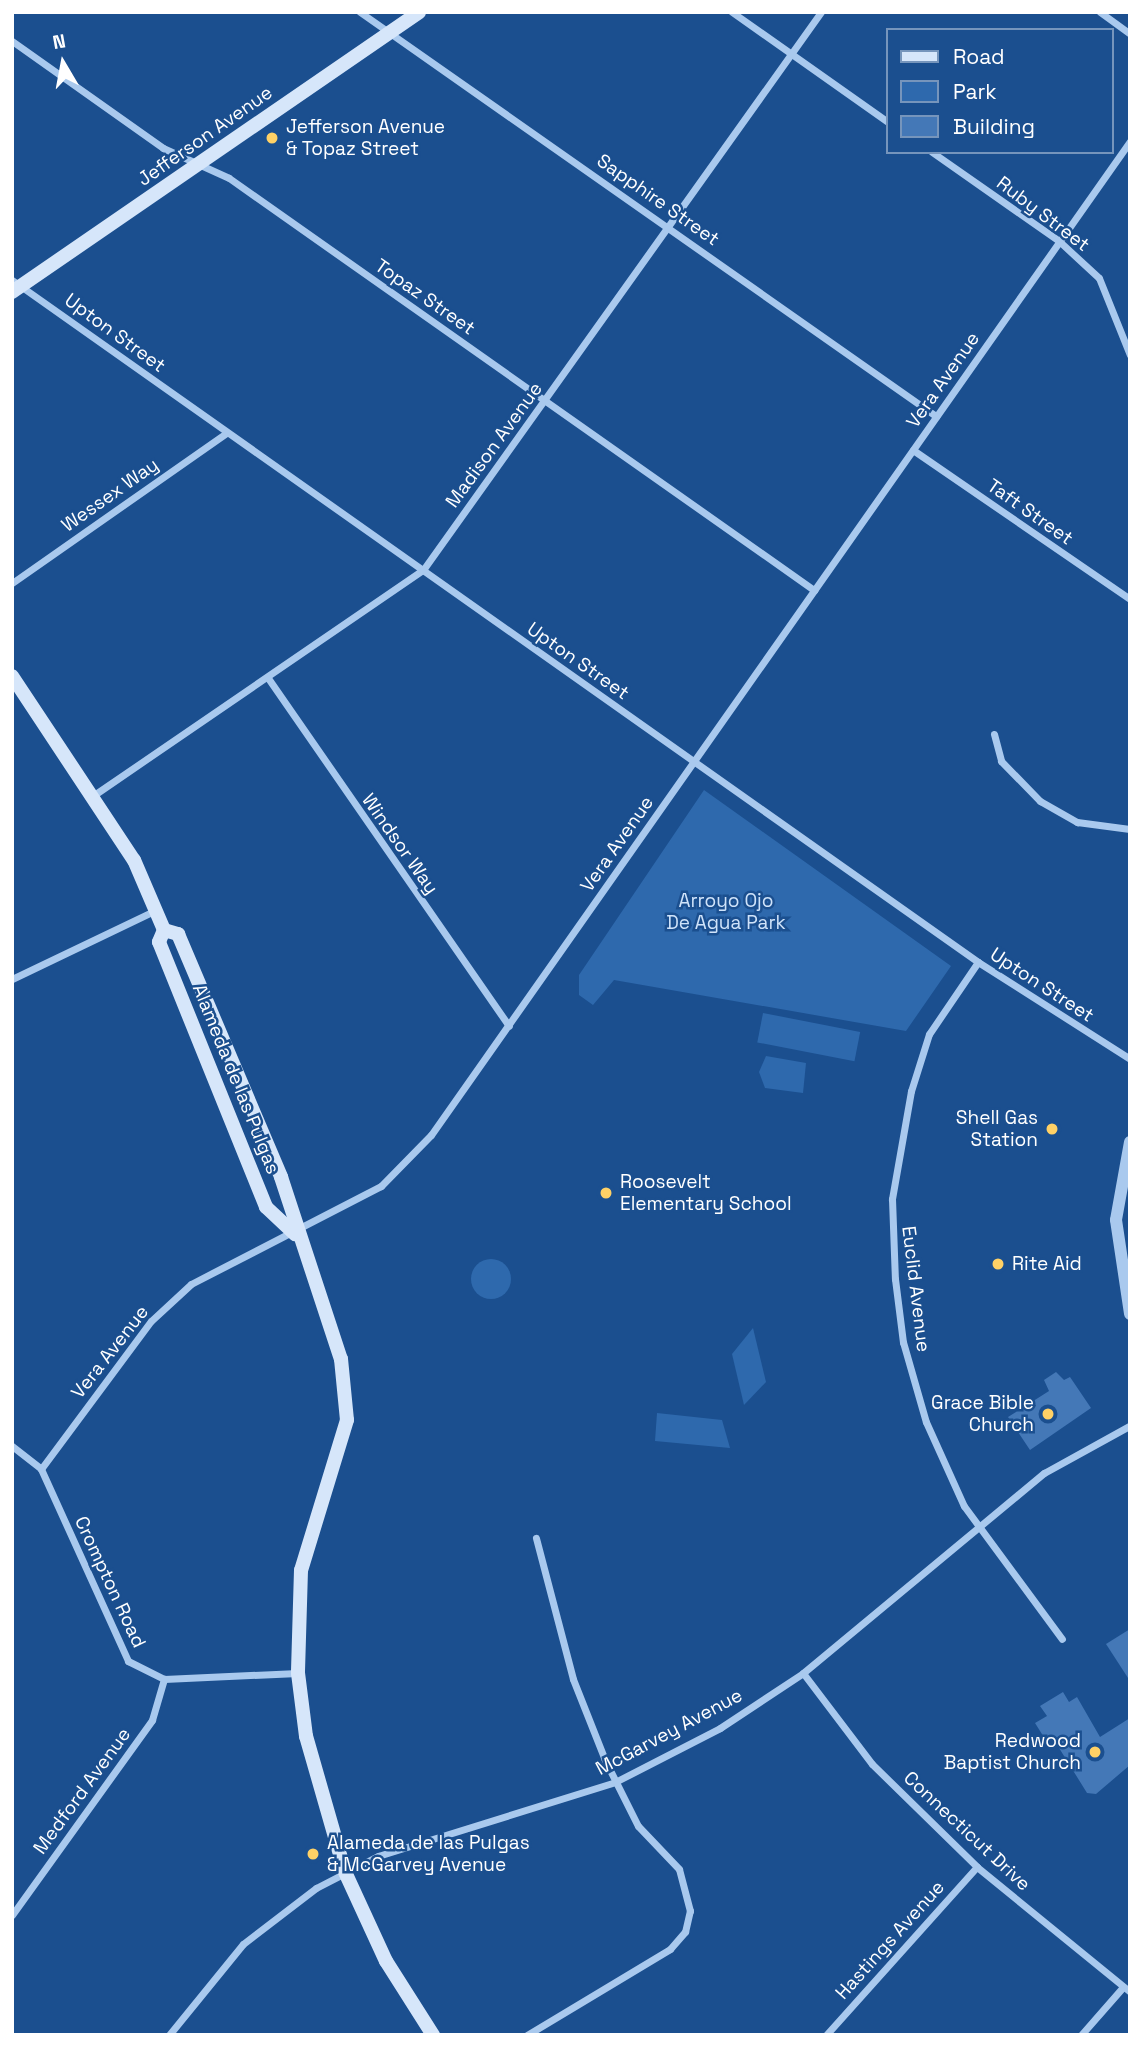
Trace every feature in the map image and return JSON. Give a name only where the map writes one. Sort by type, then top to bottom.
[{"type":"main road","name":"Jefferson Avenue","points":[[15,286],[419,12]]},
{"type":"main road","name":"Alameda de las Pulgas","points":[[12,676],[94,795],[157,910],[164,930],[159,942],[266,1207],[295,1234]]},
{"type":"main road","name":"Alameda de las Pulgas","points":[[164,930],[178,934],[291,1202],[295,1234],[347,1384],[344,1441],[301,1570],[298,1672],[306,1736],[345,1872],[386,1961],[433,2035]]},
{"type":"street","name":"Sapphire Street","points":[[360,12],[936,416]]},
{"type":"street","points":[[732,12],[886,121]]},
{"type":"street","name":"Madison Avenue","points":[[94,795],[423,570],[821,12]]},
{"type":"street","points":[[1100,12],[1130,34]]},
{"type":"street","name":"Topaz Street","points":[[12,41],[163,149],[229,178],[814,590]]},
{"type":"street","name":"Vera Avenue","points":[[41,1469],[156,1315],[191,1284],[251,1249],[295,1234],[381,1186],[431,1135],[1130,141]]},
{"type":"street","name":"Ruby Street","points":[[935,154],[1059,241],[1099,278],[1130,355]]},
{"type":"street","name":"Upton Street","points":[[15,286],[978,962],[1130,1059]]},
{"type":"street","name":"Wessex Way","points":[[12,583],[226,433]]},
{"type":"street","name":"Taft Street","points":[[913,450],[1130,599]]},
{"type":"street","name":"Windsor Way","points":[[268,678],[509,1026]]},
{"type":"street","points":[[993,734],[1001,761],[1040,801],[1077,822],[1130,829]]},
{"type":"street","points":[[12,979],[157,910]]},
{"type":"street","name":"Euclid Avenue","points":[[978,962],[929,1034],[918,1068],[905,1114],[890,1240],[903,1342],[926,1422],[976,1528],[1062,1639]]},
{"type":"street","points":[[1130,1142],[1116,1220],[1130,1314]]},
{"type":"street","name":"McGarvey Avenue","points":[[169,2035],[243,1944],[345,1872],[615,1782],[720,1728],[803,1673],[976,1528],[1082,1447],[1129,1425]]},
{"type":"street","name":"Crompton Road","points":[[12,1446],[41,1469],[128,1661],[164,1679],[298,1672]]},
{"type":"street","points":[[527,2035],[670,1949],[685,1931],[690,1911],[679,1869],[638,1826],[615,1782],[573,1679],[536,1538]]},
{"type":"street","name":"Connecticut Drive","points":[[803,1673],[872,1764],[977,1867],[1127,1989]]},
{"type":"street","name":"Medford Avenue","points":[[12,1915],[152,1720],[164,1679]]},
{"type":"street","name":"Hastings Avenue","points":[[826,2035],[977,1867]]},
{"type":"street","points":[[1081,2035],[1127,1989]]},
{"type":"green space","name":"Arroyo Ojo De Agua Park","points":[[704,790],[951,966],[906,1031],[614,980],[593,1005],[579,995],[579,975]]},
{"type":"green space","points":[[763,1013],[860,1032],[854,1061],[757,1042]]},
{"type":"green space","points":[[766,1056],[806,1063],[803,1093],[765,1088],[759,1072]]},
{"type":"green space","points":[[491,1259],[499,1260],[505,1265],[510,1271],[510,1287],[505,1293],[499,1298],[491,1299],[483,1298],[477,1293],[472,1287],[471,1279],[472,1271],[477,1265],[483,1260]]},
{"type":"green space","points":[[753,1328],[766,1382],[744,1405],[732,1354]]},
{"type":"green space","points":[[657,1413],[722,1420],[730,1448],[655,1441]]},
{"type":"building","name":"Grace Bible Church","points":[[1056,1372],[1064,1380],[1070,1377],[1091,1408],[1030,1450],[1008,1417],[1049,1391],[1044,1380]]},
{"type":"building","points":[[1130,1629],[1130,1681],[1106,1644]]},
{"type":"building","name":"Redwood Baptist Church","points":[[1063,1692],[1069,1702],[1077,1697],[1100,1737],[1130,1718],[1130,1765],[1096,1794],[1087,1793],[1051,1735],[1045,1739],[1035,1723],[1047,1716],[1040,1706]]},
{"type":"place","name":"Jefferson Avenue & Topaz Street","points":[[272,138]]},
{"type":"place","name":"Shell Gas Station","points":[[1052,1129]]},
{"type":"place","name":"Roosevelt Elementary School","points":[[606,1193]]},
{"type":"place","name":"Rite Aid","points":[[998,1264]]},
{"type":"place","name":"Grace Bible Church","points":[[1048,1414]]},
{"type":"place","name":"Redwood Baptist Church","points":[[1095,1752]]},
{"type":"place","name":"Alameda de las Pulgas & McGarvey Avenue","points":[[313,1854]]}]
